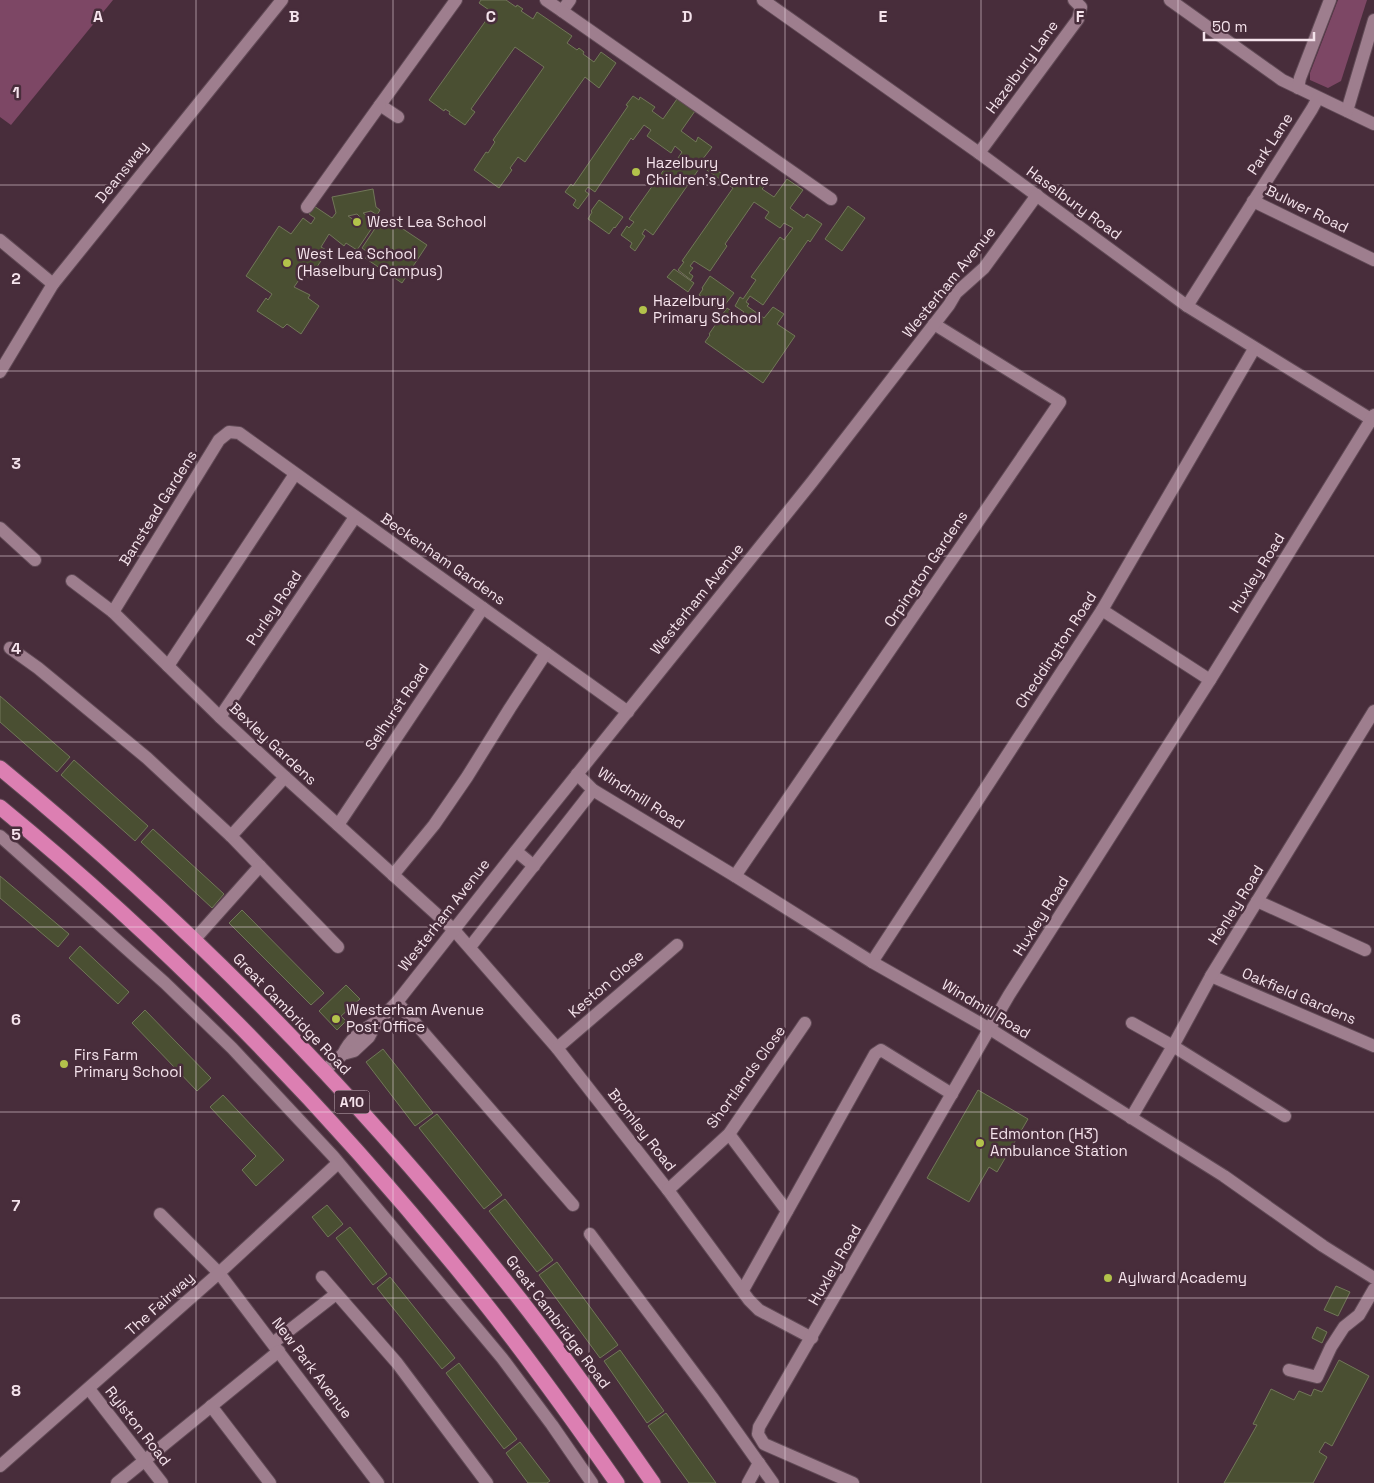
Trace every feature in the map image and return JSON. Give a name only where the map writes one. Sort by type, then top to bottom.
[{"type":"highway","name":"Great Cambridge Road","points":[[0,768],[100,853],[194,940],[324,1071],[446,1209],[505,1280],[604,1412],[653,1483]]},
{"type":"highway","name":"A10","points":[[0,807],[80,875],[175,962],[256,1042],[302,1091],[375,1172],[482,1299],[575,1423],[617,1483]]},
{"type":"street","name":"Deansway","points":[[0,372],[53,284],[282,0]]},
{"type":"street","points":[[307,208],[456,0]]},
{"type":"street","points":[[546,0],[832,198]]},
{"type":"street","points":[[562,11],[570,0]]},
{"type":"street","name":"Haselbury Road","points":[[763,0],[979,153],[1187,306],[1254,349],[1373,418]]},
{"type":"street","name":"Hazelbury Lane","points":[[979,153],[1078,18],[1081,7],[1074,0]]},
{"type":"street","points":[[1170,0],[1282,80],[1374,124]]},
{"type":"street","points":[[1298,88],[1300,78],[1330,0]]},
{"type":"street","points":[[1347,111],[1374,20]]},
{"type":"street","name":"Park Lane","points":[[1187,306],[1318,98]]},
{"type":"street","points":[[380,105],[398,117]]},
{"type":"street","name":"Westerham Avenue","points":[[324,1071],[344,1054],[354,1051],[369,1037],[378,1020],[397,1002],[577,774],[812,482],[949,306],[956,294],[984,268],[1036,195]]},
{"type":"street","name":"Bulwer Road","points":[[1253,201],[1374,260]]},
{"type":"street","points":[[0,240],[53,284]]},
{"type":"street","name":"Orpington Gardens","points":[[735,876],[1060,402],[934,324]]},
{"type":"street","name":"Cheddington Road","points":[[872,962],[1102,610],[1254,349]]},
{"type":"street","name":"Huxley Road","points":[[853,1483],[764,1444],[758,1434],[759,1427],[1015,987],[1210,680],[1373,418]]},
{"type":"street","name":"Banstead Gardens","points":[[113,612],[219,440],[229,432],[239,433]]},
{"type":"street","name":"Beckenham Gardens","points":[[239,433],[628,712]]},
{"type":"street","points":[[168,666],[295,474]]},
{"type":"street","name":"Purley Road","points":[[220,717],[355,517]]},
{"type":"street","points":[[0,528],[35,560]]},
{"type":"street","name":"Bexley Gardens","points":[[72,581],[113,612],[220,717],[454,930]]},
{"type":"street","name":"Selhurst Road","points":[[338,825],[483,608]]},
{"type":"street","points":[[1102,610],[1210,680]]},
{"type":"street","points":[[10,648],[38,668],[147,758],[230,836],[338,947]]},
{"type":"street","points":[[394,875],[434,825],[467,777],[546,653]]},
{"type":"street","name":"Henley Road","points":[[1131,1118],[1211,976],[1374,711]]},
{"type":"street","name":"Windmill Road","points":[[577,774],[593,790],[872,962],[990,1029],[1224,1176],[1323,1246],[1374,1278]]},
{"type":"street","points":[[230,836],[285,777]]},
{"type":"street","points":[[470,947],[593,790]]},
{"type":"street","points":[[0,836],[185,1002],[232,1048],[338,1163],[502,1358],[592,1483]]},
{"type":"street","points":[[516,851],[534,866]]},
{"type":"street","points":[[194,940],[260,866]]},
{"type":"street","points":[[1257,901],[1365,950]]},
{"type":"street","name":"Bromley Road","points":[[454,930],[557,1048],[668,1190],[749,1300],[759,1310],[812,1338]]},
{"type":"street","name":"Keston Close","points":[[557,1048],[677,945]]},
{"type":"street","name":"Oakfield Gardens","points":[[1211,976],[1374,1046]]},
{"type":"street","points":[[397,1002],[573,1205]]},
{"type":"street","name":"Shortlands Close","points":[[668,1190],[728,1134],[805,1023]]},
{"type":"street","points":[[1132,1023],[1173,1046],[1285,1116]]},
{"type":"street","points":[[743,1290],[875,1054],[881,1050],[952,1094]]},
{"type":"street","points":[[728,1134],[787,1211]]},
{"type":"street","name":"The Fairway","points":[[0,1466],[219,1273],[338,1163]]},
{"type":"street","name":"New Park Avenue","points":[[160,1214],[219,1273],[378,1483]]},
{"type":"street","points":[[590,1234],[712,1397],[772,1483]]},
{"type":"street","points":[[322,1277],[397,1363],[487,1483]]},
{"type":"street","points":[[1289,1370],[1316,1377],[1331,1347],[1344,1327],[1359,1315],[1374,1289]]},
{"type":"street","points":[[117,1483],[211,1406],[336,1294]]},
{"type":"street","name":"Rylston Road","points":[[89,1389],[162,1483]]},
{"type":"street","points":[[211,1406],[270,1483]]},
{"type":"street","points":[[748,1483],[759,1463]]},
{"type":"shaded area","points":[[0,0],[113,0],[11,125],[0,117]]},
{"type":"shaded area","points":[[1338,0],[1367,0],[1341,81],[1328,88],[1310,80],[1310,73]]},
{"type":"building","points":[[481,0],[506,0],[516,7],[517,5],[523,9],[521,11],[533,19],[537,12],[572,36],[567,43],[577,50],[579,48],[584,52],[583,54],[594,62],[601,52],[616,63],[599,88],[585,77],[525,162],[518,157],[510,168],[512,170],[499,188],[474,170],[486,152],[488,153],[495,142],[493,140],[544,67],[515,47],[471,109],[475,112],[465,125],[449,114],[450,112],[445,109],[444,111],[429,100],[492,12],[479,3]]},
{"type":"building","points":[[633,96],[639,100],[640,97],[655,107],[652,111],[663,119],[677,99],[695,111],[681,131],[696,142],[698,137],[712,147],[702,160],[735,183],[739,178],[748,184],[752,178],[764,187],[762,189],[774,197],[787,179],[803,190],[790,208],[804,218],[807,214],[822,224],[810,242],[808,240],[763,305],[750,296],[746,302],[749,304],[747,306],[764,318],[773,307],[784,314],[777,324],[795,336],[763,383],[705,342],[727,308],[740,317],[744,312],[735,306],[740,297],[743,299],[756,280],[751,277],[780,237],[784,240],[793,228],[784,223],[780,228],[765,218],[769,212],[754,202],[725,244],[727,246],[710,271],[694,261],[690,266],[693,268],[689,273],[693,276],[691,280],[678,270],[684,262],[682,261],[733,188],[701,166],[653,235],[645,229],[642,234],[645,236],[635,251],[630,247],[632,243],[621,235],[627,226],[629,228],[634,222],[629,219],[670,161],[674,164],[682,152],[675,146],[671,153],[647,136],[651,130],[644,125],[633,140],[631,138],[595,192],[588,187],[585,191],[589,194],[578,209],[573,205],[576,200],[565,192],[571,184],[573,186]]},
{"type":"building","name":"West Lea School (Haselbury Campus)","points":[[373,189],[376,207],[380,210],[377,215],[371,211],[363,213],[376,222],[357,250],[346,243],[344,246],[329,234],[321,247],[328,251],[309,278],[303,274],[294,287],[310,295],[308,298],[319,306],[301,334],[287,324],[283,328],[257,311],[266,298],[268,300],[272,294],[246,276],[279,226],[291,234],[303,218],[311,224],[315,218],[309,214],[314,206],[332,218],[336,213],[332,197]],"holes":[[[357,214],[360,217],[357,222],[348,216]]]},
{"type":"building","points":[[599,200],[623,217],[609,234],[588,219]]},
{"type":"building","points":[[848,206],[865,218],[842,251],[825,239]]},
{"type":"building","points":[[382,218],[389,223],[391,221],[427,245],[402,283],[365,258],[369,253],[362,248]]},
{"type":"building","points":[[674,269],[694,283],[688,292],[667,277]]},
{"type":"building","points":[[710,276],[734,293],[721,310],[699,295]]},
{"type":"building","points":[[0,696],[70,757],[57,772],[0,722]]},
{"type":"building","points":[[74,760],[148,826],[135,841],[61,775]]},
{"type":"building","points":[[153,829],[224,894],[212,908],[141,842]]},
{"type":"building","points":[[0,876],[69,934],[58,947],[0,898]]},
{"type":"building","points":[[242,910],[324,993],[311,1005],[229,923]]},
{"type":"building","points":[[80,946],[129,992],[118,1004],[69,958]]},
{"type":"building","points":[[346,985],[360,999],[341,1016],[346,1021],[337,1030],[319,1011]]},
{"type":"building","points":[[145,1010],[211,1078],[197,1091],[132,1023]]},
{"type":"building","points":[[383,1049],[433,1113],[415,1126],[366,1062]]},
{"type":"building","name":"Edmonton (H3) Ambulance Station","points":[[978,1090],[1028,1119],[997,1172],[989,1167],[969,1202],[927,1178]]},
{"type":"building","points":[[223,1095],[284,1160],[256,1186],[242,1170],[256,1156],[210,1107]]},
{"type":"building","points":[[437,1114],[502,1195],[484,1209],[419,1128]]},
{"type":"building","points":[[505,1199],[553,1260],[537,1272],[489,1211]]},
{"type":"building","points":[[327,1205],[343,1224],[328,1237],[312,1217]]},
{"type":"building","points":[[350,1227],[387,1274],[373,1285],[336,1238]]},
{"type":"building","points":[[557,1262],[618,1345],[600,1358],[539,1275]]},
{"type":"building","points":[[390,1277],[455,1358],[442,1369],[377,1288]]},
{"type":"building","points":[[1336,1286],[1350,1292],[1338,1316],[1324,1310]]},
{"type":"building","points":[[1317,1327],[1327,1332],[1322,1343],[1312,1338]]},
{"type":"building","points":[[620,1350],[664,1411],[647,1423],[604,1361]]},
{"type":"building","points":[[1339,1360],[1369,1376],[1332,1446],[1325,1442],[1319,1452],[1327,1457],[1313,1483],[1224,1483],[1257,1425],[1253,1424],[1271,1389],[1294,1400],[1299,1391],[1311,1396],[1314,1389],[1322,1392]]},
{"type":"building","points":[[459,1363],[517,1439],[504,1449],[446,1373]]},
{"type":"building","points":[[666,1413],[716,1483],[689,1483],[648,1426]]},
{"type":"building","points":[[520,1442],[550,1481],[547,1483],[528,1483],[506,1453]]},
{"type":"place","name":"Hazelbury Children's Centre","points":[[636,172]]},
{"type":"place","name":"West Lea School","points":[[357,222]]},
{"type":"place","name":"West Lea School (Haselbury Campus)","points":[[287,263]]},
{"type":"place","name":"Hazelbury Primary School","points":[[643,310]]},
{"type":"place","name":"Westerham Avenue Post Office","points":[[336,1019]]},
{"type":"place","name":"Firs Farm Primary School","points":[[64,1064]]},
{"type":"place","name":"Edmonton (H3) Ambulance Station","points":[[980,1143]]},
{"type":"place","name":"Aylward Academy","points":[[1108,1278]]}]
